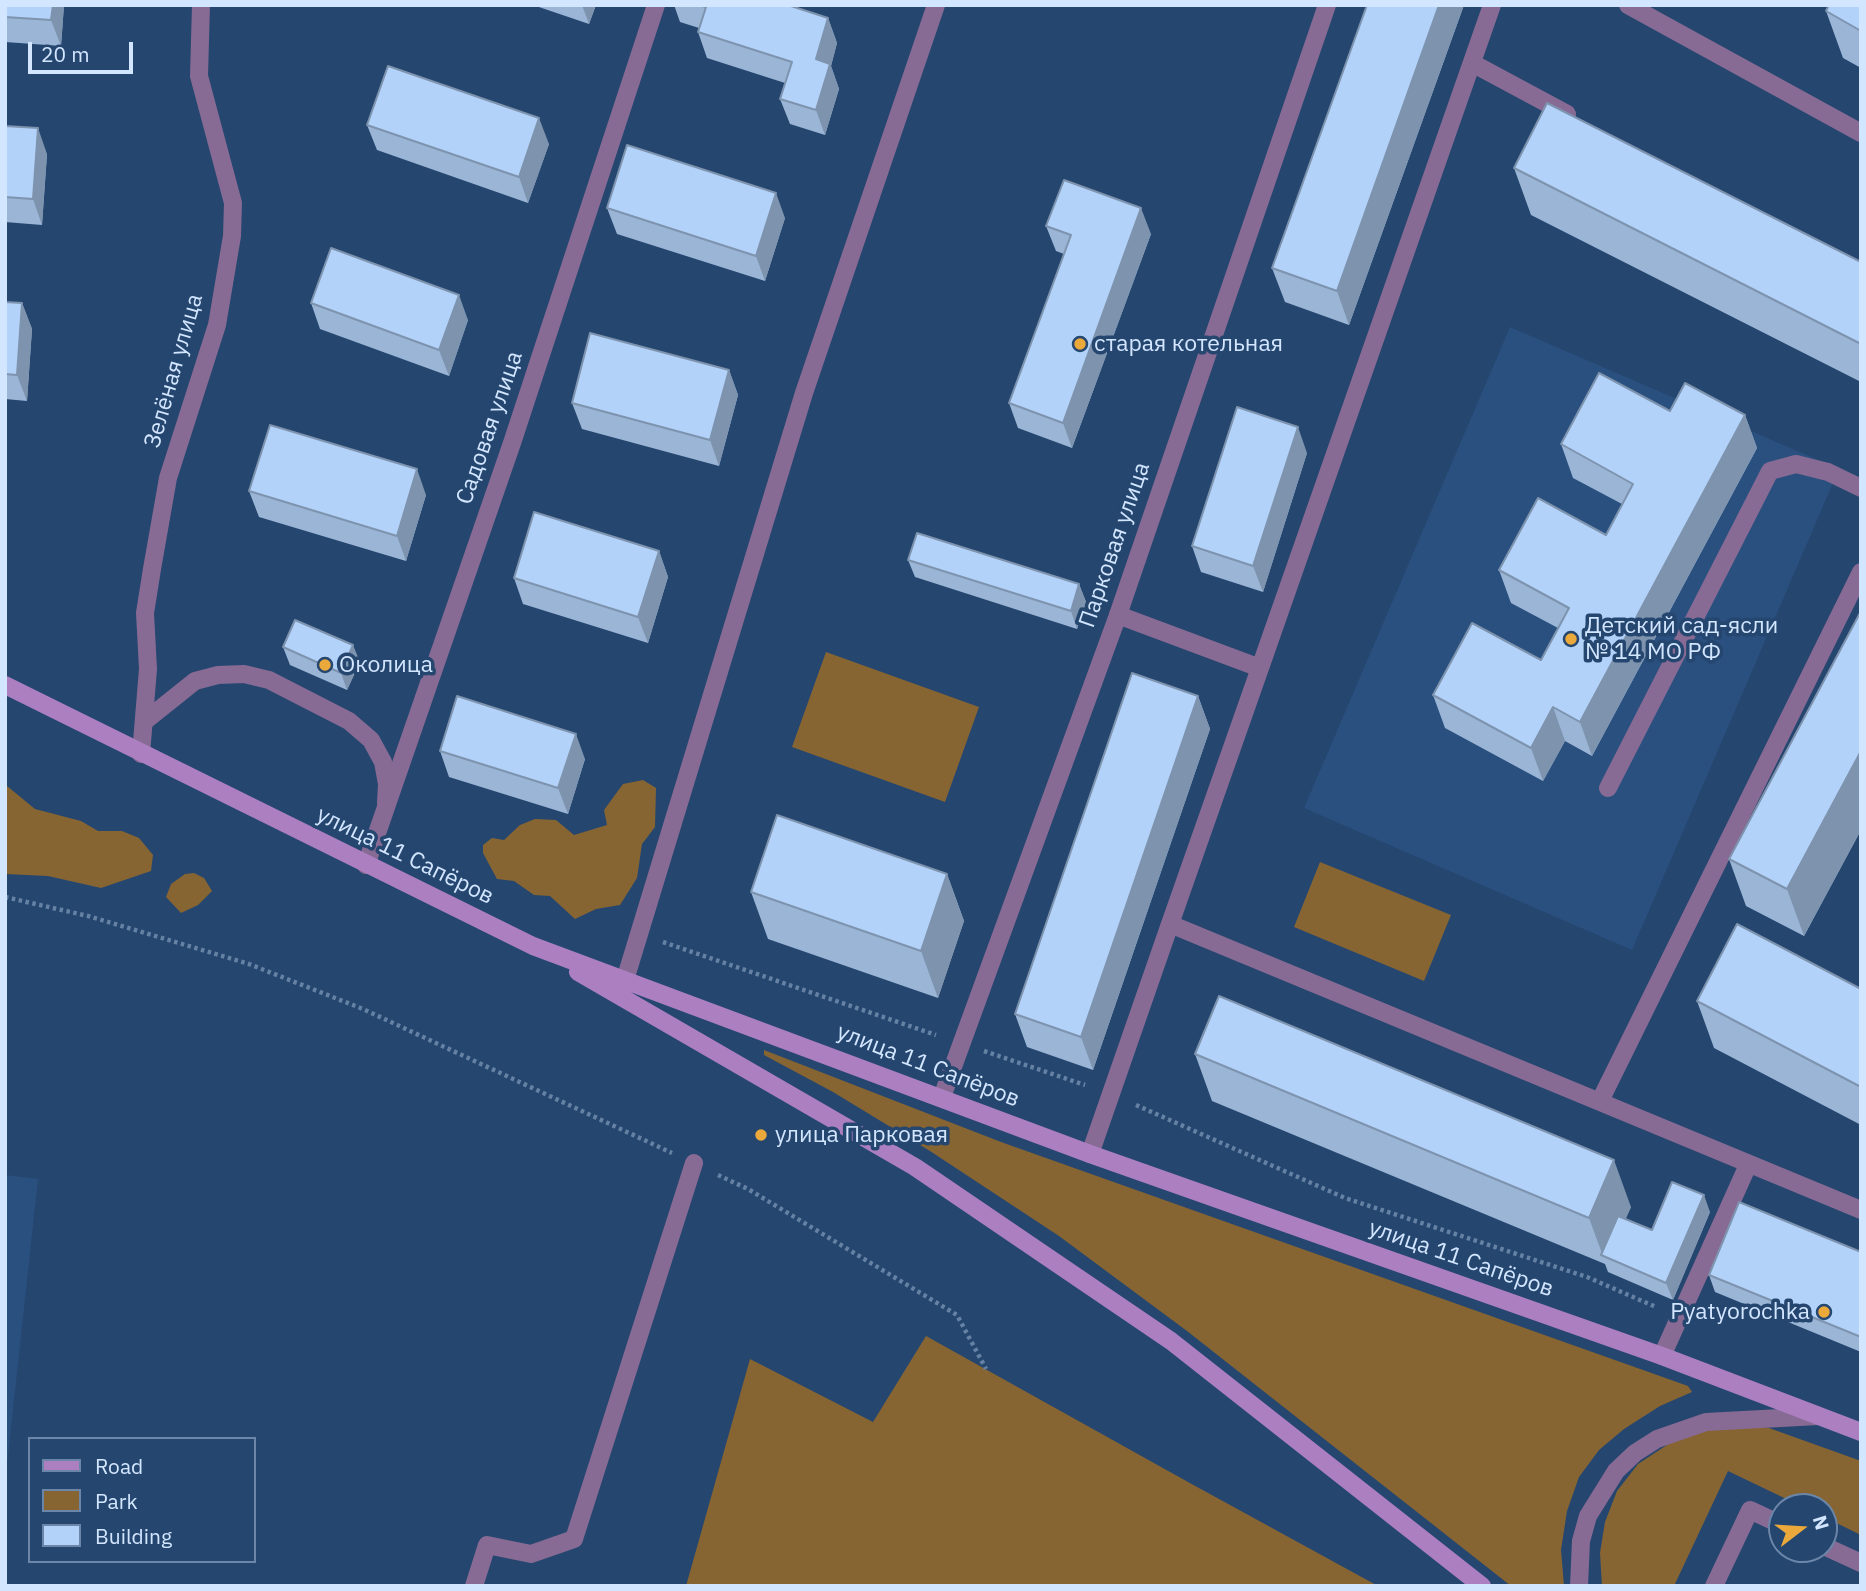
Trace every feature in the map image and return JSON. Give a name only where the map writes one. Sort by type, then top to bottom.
[{"type":"main road","name":"улица 11 Сапёров","points":[[5,685],[533,946],[1090,1154],[1662,1356],[1861,1432]]},
{"type":"main road","points":[[533,946],[915,1167],[1171,1341],[1482,1586]]},
{"type":"street","name":"Зелёная улица","points":[[141,754],[148,669],[145,613],[168,478],[217,325],[232,236],[233,203],[199,76],[201,5]]},
{"type":"street","name":"Садовая улица","points":[[366,865],[512,443],[656,5]]},
{"type":"street","points":[[625,980],[804,393],[936,5]]},
{"type":"street","name":"Парковая улица","points":[[942,1097],[1118,615],[1327,5]]},
{"type":"street","points":[[1090,1154],[1492,5]]},
{"type":"street","points":[[1628,5],[1861,133]]},
{"type":"street","points":[[1472,63],[1581,121]]},
{"type":"street","points":[[1608,788],[1770,471],[1796,464],[1828,472],[1861,488]]},
{"type":"street","points":[[1600,1101],[1861,572]]},
{"type":"street","points":[[1118,615],[1260,668]]},
{"type":"street","points":[[145,721],[195,681],[218,675],[244,674],[269,680],[349,721],[371,740],[383,762],[387,784],[385,810]]},
{"type":"street","points":[[1170,924],[1861,1210]]},
{"type":"street","points":[[474,1586],[487,1545],[531,1554],[574,1539],[694,1163]]},
{"type":"street","points":[[1662,1356],[1748,1165]]},
{"type":"street","points":[[1579,1586],[1581,1541],[1588,1516],[1616,1471],[1635,1453],[1657,1439],[1706,1422],[1818,1416]]},
{"type":"street","points":[[1714,1586],[1751,1510],[1768,1518]]},
{"type":"street","points":[[1838,1552],[1861,1563]]},
{"type":"path","points":[[5,897],[88,916],[249,964],[387,1020],[694,1163],[748,1189],[957,1315],[986,1369]]},
{"type":"path","points":[[639,934],[1111,1094],[1345,1198],[1587,1278],[1679,1317]]},
{"type":"shaded area","name":"Детский сад-ясли № 14 МО РФ","points":[[1510,327],[1839,469],[1632,950],[1304,808]]},
{"type":"shaded area","points":[[5,1175],[38,1179],[5,1483]]},
{"type":"green space","points":[[826,652],[979,707],[945,802],[792,747]]},
{"type":"green space","points":[[643,780],[656,788],[655,827],[642,844],[637,878],[620,905],[596,909],[575,919],[550,896],[534,895],[514,881],[497,879],[483,853],[483,845],[492,838],[504,840],[520,825],[535,819],[556,820],[574,835],[607,825],[604,810],[623,784]]},
{"type":"green space","points":[[7,786],[35,809],[81,821],[98,831],[122,831],[139,838],[153,855],[151,871],[101,888],[48,876],[5,874]]},
{"type":"green space","points":[[1320,862],[1451,915],[1424,981],[1294,927]]},
{"type":"green space","points":[[194,873],[204,878],[212,891],[198,905],[181,913],[166,897],[171,884],[185,874]]},
{"type":"green space","points":[[764,1050],[1001,1142],[1688,1386],[1692,1392],[1660,1406],[1624,1429],[1599,1450],[1579,1477],[1567,1511],[1561,1550],[1564,1586],[1511,1586],[1187,1331],[1059,1236],[930,1151],[833,1092],[764,1055]]},
{"type":"green space","points":[[926,1336],[1378,1586],[686,1586],[750,1359],[873,1422]]},
{"type":"green space","points":[[1729,1427],[1769,1428],[1861,1461],[1861,1535],[1838,1524],[1838,1493],[1774,1493],[1728,1471],[1674,1586],[1602,1586],[1600,1553],[1605,1522],[1617,1491],[1638,1464],[1673,1441],[1705,1430]]},
{"type":"building","points":[[5,5],[53,5],[51,20],[5,17]]},
{"type":"building","points":[[699,5],[788,5],[828,18],[816,59],[830,64],[816,110],[780,99],[792,62],[698,32],[706,7]]},
{"type":"building","points":[[1367,5],[1439,5],[1337,291],[1272,268]]},
{"type":"building","points":[[1829,5],[1861,5],[1861,31],[1826,11]]},
{"type":"building","points":[[388,66],[539,118],[519,177],[367,125]]},
{"type":"building","points":[[1547,103],[1861,262],[1861,344],[1514,168]]},
{"type":"building","points":[[5,126],[38,128],[33,199],[5,197]]},
{"type":"building","points":[[627,145],[776,193],[756,256],[607,208]]},
{"type":"building","name":"старая котельная","points":[[1064,180],[1141,208],[1063,423],[1009,403],[1071,235],[1046,226]]},
{"type":"building","points":[[331,248],[459,295],[439,350],[311,303]]},
{"type":"building","points":[[5,302],[22,303],[17,375],[5,374]]},
{"type":"building","points":[[590,333],[729,370],[710,440],[572,403]]},
{"type":"building","points":[[1599,373],[1670,411],[1685,383],[1745,415],[1580,722],[1553,707],[1531,748],[1433,695],[1472,623],[1541,660],[1569,608],[1499,570],[1538,498],[1606,535],[1633,484],[1561,444]]},
{"type":"building","points":[[1237,407],[1298,427],[1253,566],[1192,546]]},
{"type":"building","points":[[270,425],[417,469],[397,536],[249,491]]},
{"type":"building","points":[[534,512],[659,551],[638,617],[514,578]]},
{"type":"building","points":[[917,533],[1079,584],[1071,611],[908,560]]},
{"type":"building","points":[[1861,611],[1861,751],[1787,889],[1729,859]]},
{"type":"building","points":[[295,620],[353,645],[341,673],[283,647]]},
{"type":"building","points":[[1132,673],[1198,696],[1081,1037],[1015,1014]]},
{"type":"building","points":[[457,696],[576,734],[558,788],[440,751]]},
{"type":"building","points":[[777,815],[947,874],[921,951],[751,892]]},
{"type":"building","points":[[1737,924],[1861,989],[1861,1087],[1697,1001]]},
{"type":"building","points":[[1219,996],[1614,1160],[1589,1218],[1195,1054]]},
{"type":"building","points":[[1672,1182],[1704,1195],[1666,1283],[1601,1255],[1618,1216],[1652,1230]]},
{"type":"building","points":[[1739,1202],[1861,1252],[1861,1337],[1709,1275]]},
{"type":"place","name":"старая котельная","points":[[1080,344]]},
{"type":"place","name":"Детский сад-ясли № 14 МО РФ","points":[[1571,639]]},
{"type":"place","name":"Околица","points":[[325,665]]},
{"type":"place","name":"улица Парковая","points":[[761,1135]]},
{"type":"place","name":"Pyatyorochka","points":[[1824,1312]]}]
